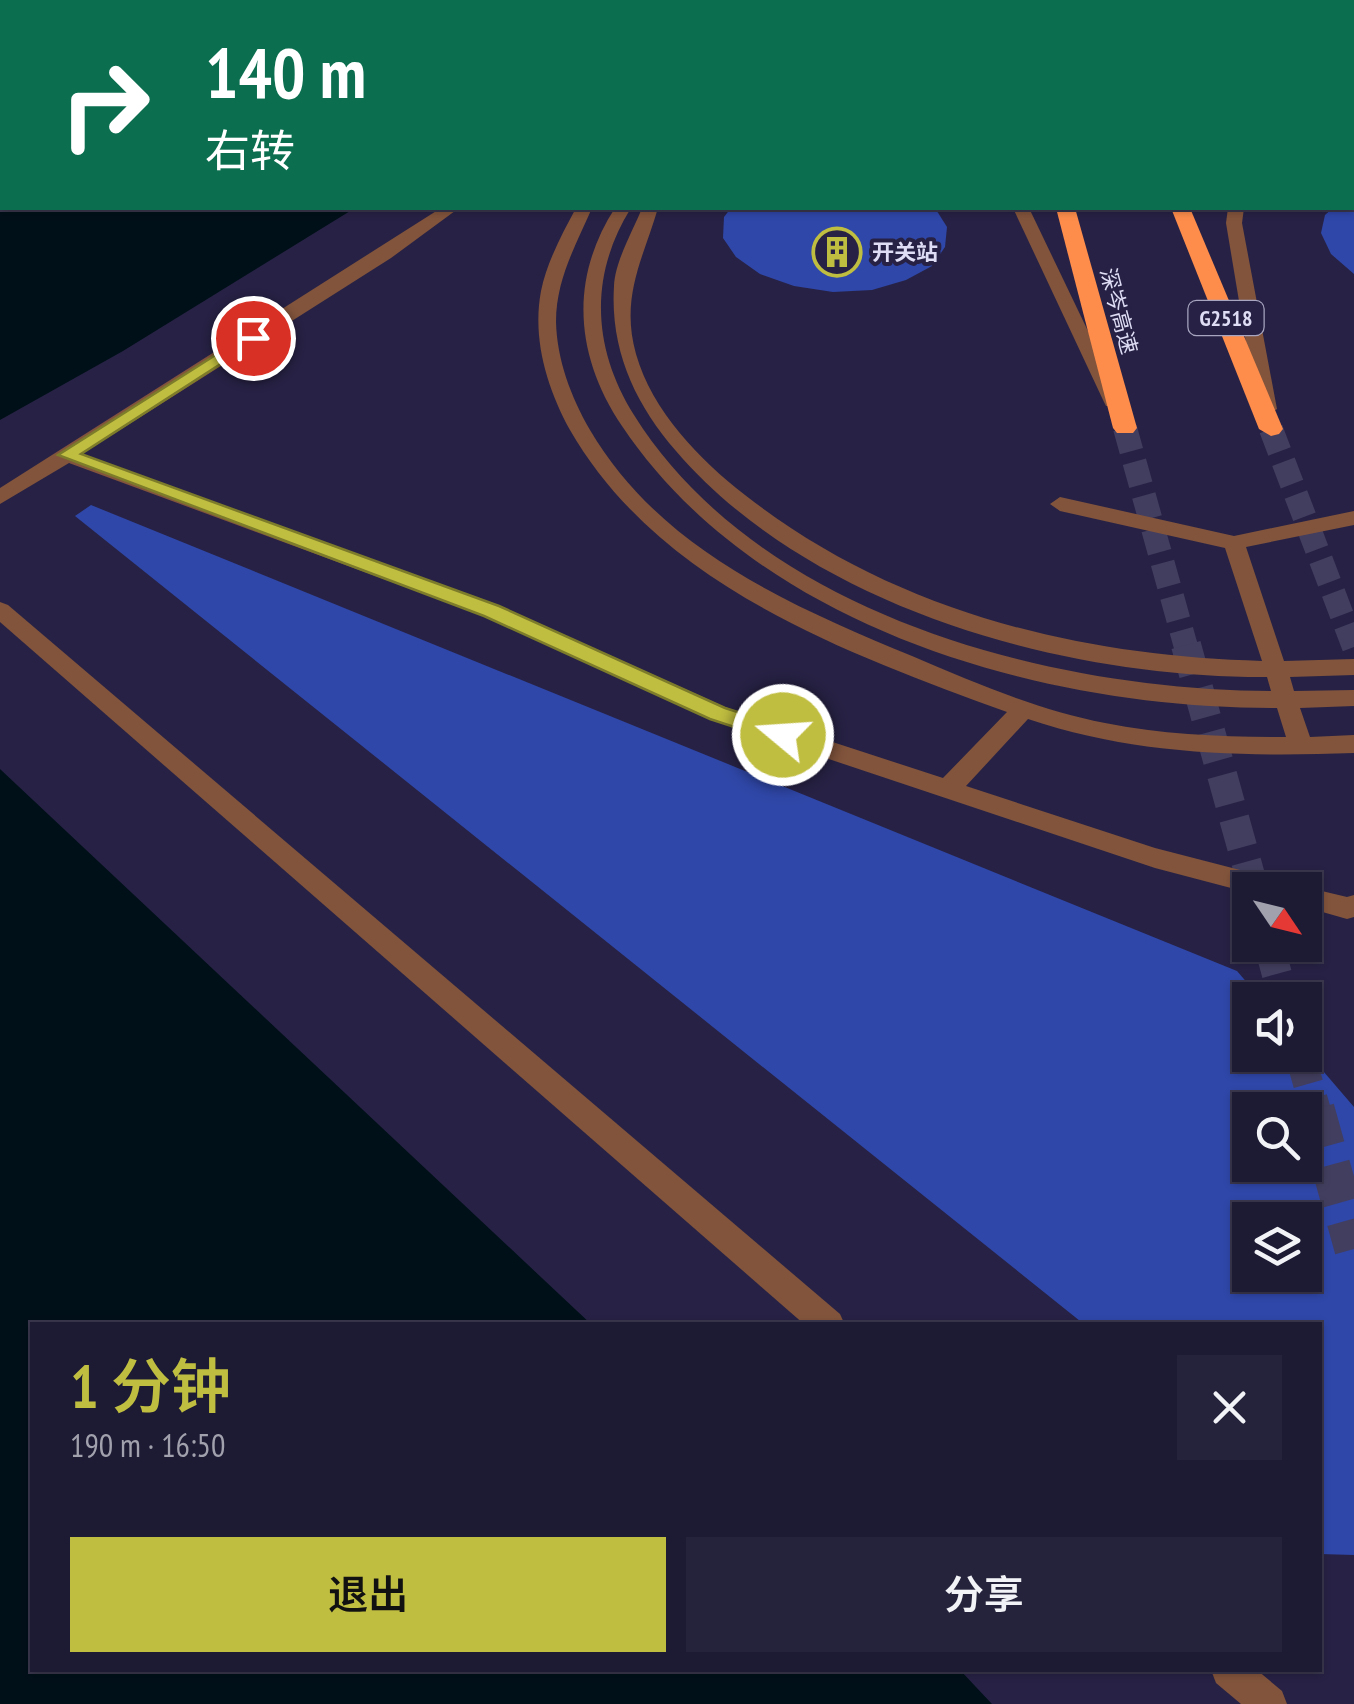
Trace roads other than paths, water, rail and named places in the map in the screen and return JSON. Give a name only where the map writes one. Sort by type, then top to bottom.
[{"type":"highway","name":"深岑高速","points":[[1066,210],[1125,428]]},
{"type":"highway","name":"G2518","points":[[1181,210],[1271,429]]},
{"type":"lane","points":[[0,498],[448,210]]},
{"type":"lane","points":[[583,210],[562,250],[547,307],[554,378],[589,453],[641,515],[713,569],[819,626],[1024,708],[1134,737],[1301,746],[1354,744]]},
{"type":"lane","points":[[622,210],[595,256],[590,312],[598,369],[634,433],[686,495],[748,548],[825,594],[950,646],[1069,680],[1136,693],[1285,700],[1354,698]]},
{"type":"lane","points":[[649,210],[625,261],[622,312],[628,365],[658,420],[710,480],[775,531],[845,572],[978,626],[1136,662],[1277,672],[1354,668]]},
{"type":"lane","points":[[1023,210],[1125,428]]},
{"type":"lane","points":[[1236,210],[1234,223],[1271,429]]},
{"type":"lane","points":[[67,455],[492,611],[717,713],[1156,858],[1232,878]]},
{"type":"lane","points":[[1060,504],[1234,543],[1354,518]]},
{"type":"lane","points":[[1234,543],[1301,746]]},
{"type":"lane","points":[[0,610],[826,1322]]},
{"type":"lane","points":[[948,789],[1024,708]]},
{"type":"lane","points":[[1322,901],[1354,906]]},
{"type":"lane","points":[[1231,1672],[1269,1704]]},
{"type":"tunnel","points":[[1125,428],[1186,647]]},
{"type":"tunnel","points":[[1271,429],[1354,647]]},
{"type":"tunnel","points":[[1186,645],[1249,872]]},
{"type":"tunnel","points":[[1274,962],[1279,982]]},
{"type":"tunnel","points":[[1305,1072],[1311,1092]]},
{"type":"tunnel","points":[[1322,1134],[1354,1249]]},
{"type":"place","name":"开关站","points":[[837,252]]}]
